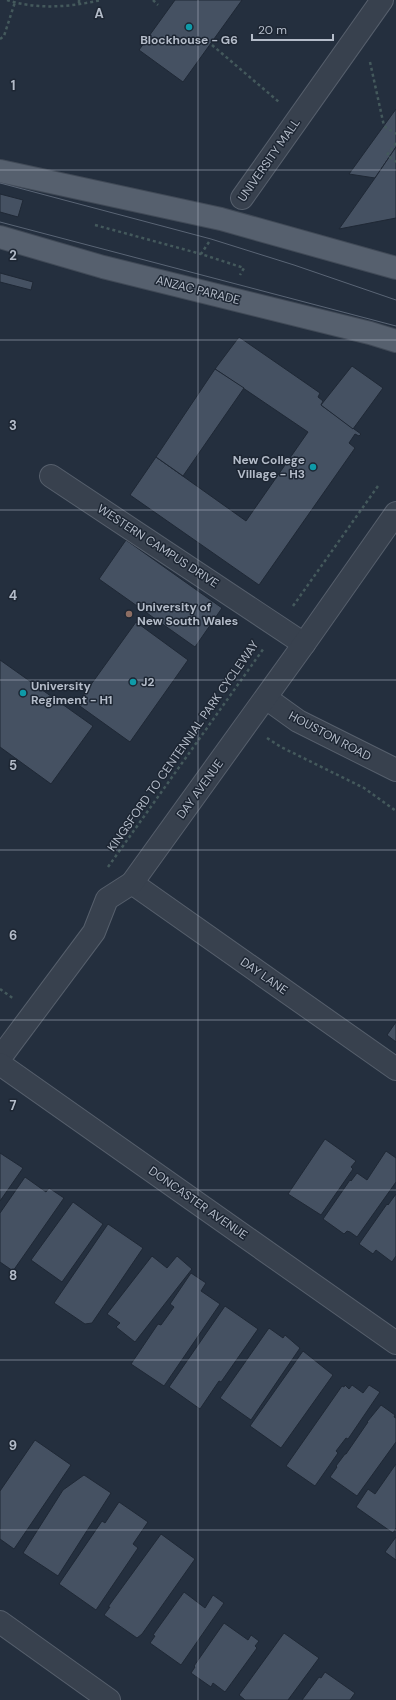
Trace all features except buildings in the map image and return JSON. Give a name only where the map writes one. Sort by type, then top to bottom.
[{"type":"main road","points":[[0,171],[221,219],[396,268]]},
{"type":"main road","name":"ANZAC PARADE","points":[[0,237],[103,267],[228,297],[396,341]]},
{"type":"street","name":"UNIVERSITY MALL","points":[[242,198],[382,0]]},
{"type":"street","name":"WESTERN CAMPUS DRIVE","points":[[51,476],[304,644]]},
{"type":"street","name":"DAY AVENUE","points":[[0,1058],[94,932],[107,899],[132,883],[393,522]]},
{"type":"street","name":"HOUSTON ROAD","points":[[266,698],[298,721],[396,770]]},
{"type":"street","name":"DAY LANE","points":[[132,883],[396,1069]]},
{"type":"street","name":"DONCASTER AVENUE","points":[[0,1064],[396,1343]]},
{"type":"street","points":[[0,1622],[109,1700]]},
{"type":"path","points":[[7,0],[48,6],[79,5],[101,0]]},
{"type":"path","points":[[79,0],[79,5]]},
{"type":"path","points":[[153,0],[158,5]]},
{"type":"path","points":[[0,39],[4,36],[15,2]]},
{"type":"path","points":[[212,45],[279,102]]},
{"type":"path","points":[[369,60],[384,126],[396,134]]},
{"type":"path","points":[[396,142],[387,155],[396,162]]},
{"type":"path","points":[[201,254],[211,239],[221,219]]},
{"type":"path","points":[[95,226],[201,254],[244,268],[228,297]]},
{"type":"path","name":"KINGSFORD TO CENTENNIAL PARK CYCLEWAY","points":[[107,868],[378,486]]},
{"type":"path","points":[[273,742],[364,788],[396,811]]},
{"type":"path","points":[[0,989],[14,998]]},
{"type":"path","points":[[10,1003],[18,992]]},
{"type":"tram line","points":[[0,183],[211,239],[294,265],[396,300]]},
{"type":"tram line","points":[[0,222],[396,326]]},
{"type":"place","name":"Blockhouse - G6","points":[[189,27]]},
{"type":"place","name":"New College Village - H3","points":[[313,467]]},
{"type":"place","name":"University of New South Wales","points":[[129,614]]},
{"type":"place","name":"J2","points":[[133,682]]},
{"type":"place","name":"University Regiment - H1","points":[[23,693]]}]
